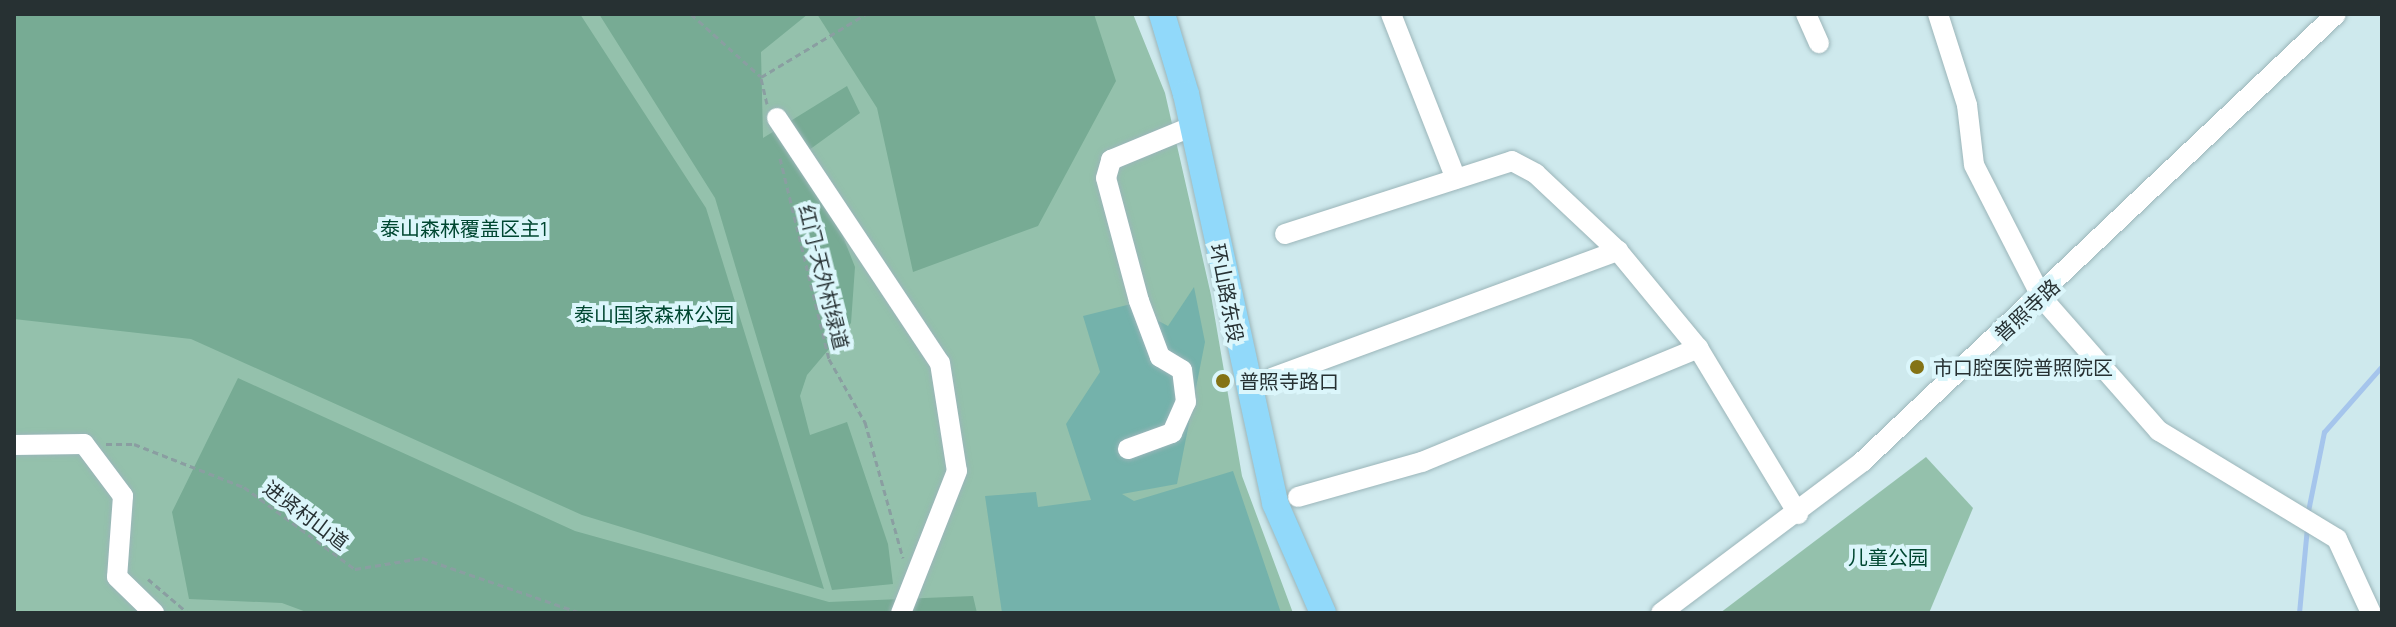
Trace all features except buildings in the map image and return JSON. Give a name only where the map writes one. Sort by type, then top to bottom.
[{"type":"main road","name":"环山路东段","points":[[1162,14],[1193,126],[1275,503],[1323,613]]},
{"type":"street","points":[[1391,14],[1456,179]]},
{"type":"street","points":[[1806,14],[1819,43]]},
{"type":"street","points":[[1938,14],[1967,105],[1974,165],[2042,298],[2159,431],[2337,539],[2371,613]]},
{"type":"street","name":"普照寺路","points":[[1661,613],[1798,514],[2042,298],[2336,14]]},
{"type":"street","points":[[773,113],[940,363],[957,471],[910,581],[901,613]]},
{"type":"street","points":[[1128,449],[1172,433],[1186,402],[1182,370],[1160,357],[1139,301],[1106,178],[1111,160],[1193,126]]},
{"type":"street","points":[[1285,234],[1512,161],[1536,174],[1618,251],[1698,348],[1798,514]]},
{"type":"street","points":[[1272,378],[1618,251]]},
{"type":"street","points":[[1298,497],[1422,462],[1698,348]]},
{"type":"street","points":[[14,445],[84,444],[123,496],[117,577],[154,613]]},
{"type":"path","points":[[691,14],[761,77],[773,113]]},
{"type":"path","points":[[761,77],[866,14]]},
{"type":"path","name":"红门-天外村绿道","points":[[779,151],[829,359],[865,422],[910,581]]},
{"type":"path","name":"进贤村山道","points":[[84,444],[134,444],[244,487],[355,569],[422,558],[581,613]]},
{"type":"green space","name":"泰山国家森林公园","points":[[14,14],[1133,14],[1165,93],[1211,295],[1242,476],[1293,613],[14,613]]},
{"type":"green space","name":"泰山森林覆盖区主1","points":[[14,14],[580,14],[706,208],[824,589],[582,515],[191,339],[14,319]]},
{"type":"green space","points":[[599,14],[808,14],[761,52],[763,138],[847,86],[860,113],[809,150],[855,267],[851,323],[807,375],[800,396],[810,435],[847,422],[888,544],[893,584],[832,590],[715,198]]},
{"type":"green space","points":[[817,14],[1094,14],[1116,81],[1038,226],[913,272],[877,108]]},
{"type":"green space","points":[[238,378],[575,531],[829,602],[973,596],[977,613],[309,613],[282,603],[189,599],[172,512]]},
{"type":"green space","name":"儿童公园","points":[[1926,457],[1973,508],[1929,613],[1720,613]]},
{"type":"waterway","points":[[2307,516],[2324,432],[2382,366]]},
{"type":"waterway","points":[[2299,613],[2307,526]]},
{"type":"place","name":"市口腔医院普照院区","points":[[1917,367]]},
{"type":"place","name":"普照寺路口","points":[[1223,381]]}]
